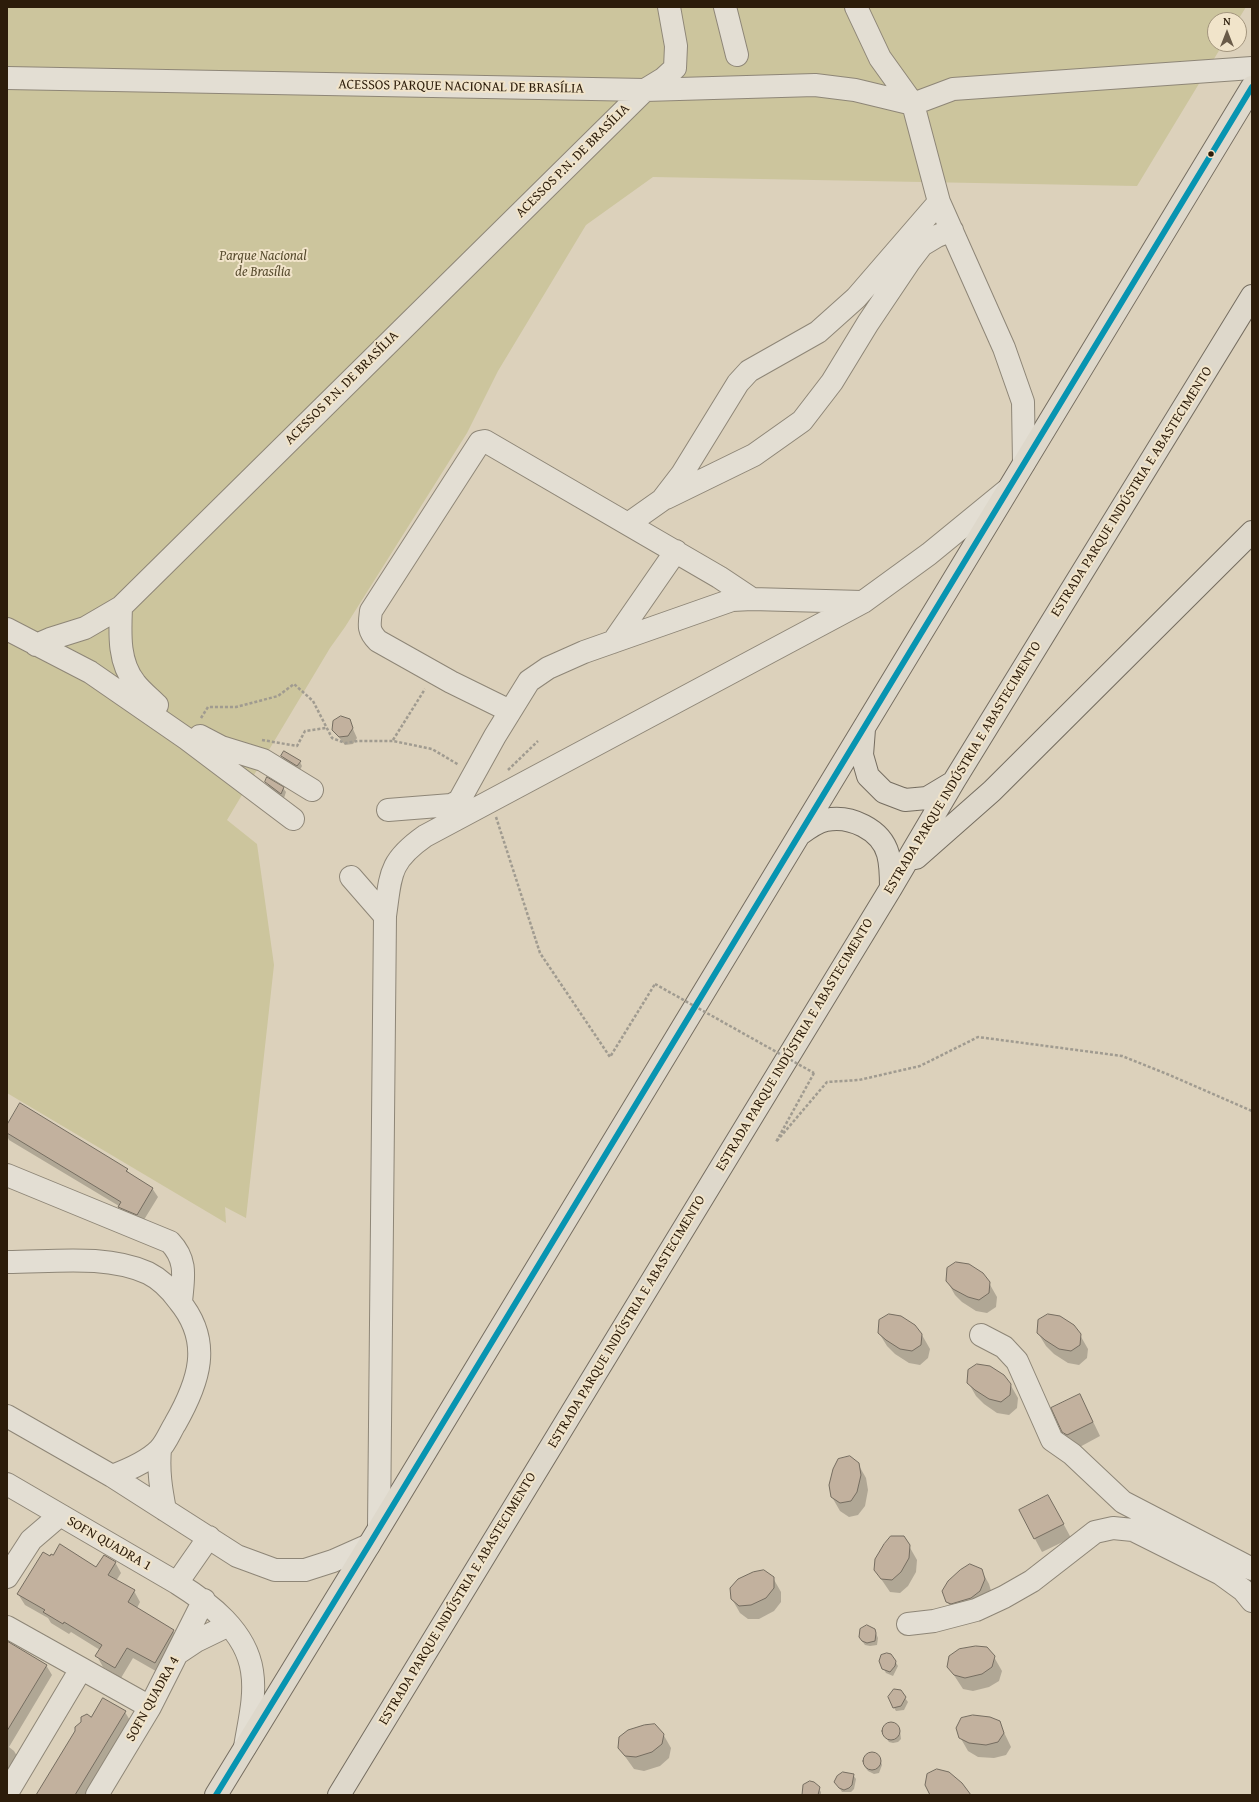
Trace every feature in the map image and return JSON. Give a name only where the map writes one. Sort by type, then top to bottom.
[{"type":"highway","points":[[216,1795],[1252,87]]},
{"type":"highway","name":"ESTRADA PARQUE INDÚSTRIA E ABASTECIMENTO","points":[[339,1795],[896,879],[954,781],[1252,296]]},
{"type":"highway","points":[[798,835],[811,826],[825,820],[844,819],[863,824],[878,836],[888,853],[891,872],[896,879],[992,791],[1232,550],[1252,532]]},
{"type":"highway","points":[[865,724],[862,755],[868,776],[884,792],[905,800],[927,798],[954,781]]},
{"type":"street","name":"ACESSOS P.N. DE BRASÍLIA","points":[[36,645],[85,628],[121,607],[645,90],[664,79],[675,68],[676,46],[669,7]]},
{"type":"street","points":[[725,7],[737,55]]},
{"type":"street","points":[[856,7],[880,58],[912,104],[940,202],[1004,348],[1023,402],[1024,464]]},
{"type":"street","points":[[869,93],[879,83],[881,78],[880,58]]},
{"type":"street","points":[[912,104],[953,89],[1252,68]]},
{"type":"street","name":"ACESSOS PARQUE NACIONAL DE BRASÍLIA","points":[[7,78],[645,90],[815,85],[869,93],[912,104]]},
{"type":"street","points":[[662,500],[682,474],[738,383],[749,371],[818,332],[856,298],[940,202]]},
{"type":"street","points":[[628,524],[662,500],[754,454],[802,421],[832,382],[868,323],[922,245],[937,236],[952,230]]},
{"type":"street","points":[[510,711],[435,673],[378,641],[371,634],[369,624],[371,611],[478,443],[485,441],[676,551],[752,599]]},
{"type":"street","points":[[379,1526],[385,916],[391,874],[398,860],[416,842],[437,828],[863,602],[929,554],[1010,488]]},
{"type":"street","points":[[613,642],[676,551]]},
{"type":"street","points":[[388,810],[450,805],[459,801],[464,795],[474,774],[510,711],[529,681],[548,668],[584,652],[732,600],[752,599],[863,602]]},
{"type":"street","points":[[121,607],[120,632],[126,670],[135,684],[159,707],[191,731],[220,747],[263,760],[312,790]]},
{"type":"street","points":[[7,629],[96,676],[187,739],[293,819]]},
{"type":"street","points":[[437,805],[437,828]]},
{"type":"street","points":[[351,877],[385,916]]},
{"type":"street","points":[[7,1175],[170,1242],[177,1250],[184,1270],[181,1302]]},
{"type":"street","points":[[7,1262],[98,1261],[126,1265],[149,1274],[172,1291],[190,1313],[199,1337],[200,1359],[196,1378],[185,1407],[160,1449],[158,1466],[165,1510]]},
{"type":"street","points":[[981,1336],[1004,1347],[1017,1361],[1052,1440],[1072,1454],[1123,1502],[1252,1569]]},
{"type":"street","points":[[7,1416],[112,1476],[237,1556],[275,1570],[305,1570],[333,1561],[369,1545]]},
{"type":"street","points":[[112,1476],[130,1469],[160,1449]]},
{"type":"street","name":"SOFN QUADRA 1","points":[[9,1492],[59,1516],[178,1583],[204,1600],[229,1625],[245,1648],[252,1671],[253,1697],[245,1747]]},
{"type":"street","points":[[7,1577],[31,1540],[59,1516]]},
{"type":"street","points":[[908,1624],[934,1621],[976,1610],[1004,1597],[1032,1581],[1095,1532],[1113,1528],[1133,1530],[1222,1574],[1243,1590],[1252,1601]]},
{"type":"street","points":[[178,1583],[209,1537]]},
{"type":"street","name":"SOFN QUADRA 4","points":[[97,1795],[150,1707],[204,1600]]},
{"type":"street","points":[[178,1653],[196,1641],[229,1625]]},
{"type":"street","points":[[7,1627],[150,1707]]},
{"type":"street","points":[[7,1793],[82,1669]]},
{"type":"path","points":[[393,741],[435,673]]},
{"type":"path","points":[[207,723],[201,719],[208,707],[236,707],[264,700],[278,696],[294,684],[313,701],[332,738],[345,743],[358,741],[393,741],[432,749],[474,774]]},
{"type":"path","points":[[260,740],[297,746],[306,731],[326,728]]},
{"type":"path","points":[[505,772],[538,742]]},
{"type":"path","points":[[490,800],[540,953],[610,1057],[655,984],[814,1073],[776,1142],[827,1082],[859,1080],[920,1066],[978,1037],[1122,1056],[1252,1111]]},
{"type":"green space","name":"Parque Nacional de Brasília","points":[[7,7],[1246,7],[1243,12],[1207,12],[1207,52],[1218,52],[1137,186],[653,177],[586,225],[498,371],[467,433],[345,627],[330,648],[227,820],[257,844],[274,965],[246,1218],[225,1207],[226,1223],[7,1093]]},
{"type":"building","points":[[341,716],[350,719],[353,728],[348,736],[339,737],[332,730],[333,721]]},
{"type":"building","points":[[284,751],[301,761],[297,766],[281,756]]},
{"type":"building","points":[[267,777],[284,787],[281,794],[265,782]]},
{"type":"building","points":[[20,1103],[128,1169],[126,1171],[153,1188],[137,1215],[118,1207],[121,1202],[7,1133],[7,1125]]},
{"type":"building","points":[[956,1262],[969,1264],[983,1273],[990,1282],[989,1293],[979,1300],[968,1297],[953,1289],[946,1281],[947,1268]]},
{"type":"building","points":[[889,1314],[901,1316],[915,1325],[922,1334],[921,1345],[912,1351],[900,1349],[878,1333],[879,1320]]},
{"type":"building","points":[[1048,1314],[1060,1316],[1074,1325],[1081,1334],[1080,1345],[1071,1351],[1059,1349],[1037,1333],[1038,1320]]},
{"type":"building","points":[[977,1364],[990,1366],[1004,1375],[1011,1384],[1010,1395],[1001,1402],[989,1399],[967,1383],[968,1370]]},
{"type":"building","points":[[1080,1394],[1093,1422],[1067,1435],[1062,1432],[1051,1408]]},
{"type":"building","points":[[850,1456],[859,1463],[861,1475],[857,1492],[851,1501],[840,1503],[831,1497],[829,1485],[833,1469],[838,1459]]},
{"type":"building","points":[[1048,1495],[1064,1524],[1034,1539],[1019,1510]]},
{"type":"building","points":[[891,1536],[904,1536],[910,1545],[909,1558],[901,1572],[892,1580],[881,1579],[874,1570],[875,1559]]},
{"type":"building","points":[[60,1544],[96,1567],[104,1555],[116,1562],[108,1575],[135,1590],[128,1602],[174,1630],[155,1663],[127,1648],[115,1668],[95,1656],[102,1645],[64,1622],[63,1624],[43,1612],[45,1610],[17,1594],[43,1552],[50,1556],[51,1554],[53,1555]]},
{"type":"building","points":[[970,1564],[982,1569],[985,1579],[980,1591],[971,1598],[951,1604],[946,1602],[942,1591],[948,1581],[960,1570]]},
{"type":"building","points":[[764,1570],[774,1577],[774,1588],[766,1598],[751,1605],[739,1606],[731,1599],[730,1588],[738,1579],[753,1572]]},
{"type":"building","points":[[867,1625],[875,1629],[876,1633],[875,1641],[867,1643],[862,1641],[859,1637],[860,1629]]},
{"type":"building","points":[[7,1641],[47,1665],[7,1731]]},
{"type":"building","points":[[976,1646],[987,1647],[995,1656],[992,1667],[982,1674],[965,1678],[954,1675],[947,1667],[949,1656],[959,1649]]},
{"type":"building","points":[[887,1653],[891,1654],[896,1661],[895,1666],[890,1672],[882,1669],[879,1661],[881,1655]]},
{"type":"building","points":[[894,1689],[901,1690],[906,1697],[901,1706],[893,1708],[888,1697]]},
{"type":"building","points":[[103,1698],[126,1711],[75,1795],[36,1795],[75,1731],[75,1727],[81,1722],[81,1717],[87,1714],[91,1717]]},
{"type":"building","points":[[973,1715],[990,1717],[1000,1721],[1004,1733],[998,1742],[986,1745],[969,1743],[959,1738],[956,1728],[961,1718]]},
{"type":"building","points":[[891,1722],[897,1725],[900,1731],[897,1737],[891,1740],[885,1737],[882,1731],[885,1725]]},
{"type":"building","points":[[655,1724],[664,1734],[662,1744],[652,1752],[636,1757],[625,1756],[618,1748],[619,1737],[628,1730],[644,1725]]},
{"type":"building","points":[[872,1752],[878,1755],[881,1761],[878,1767],[872,1770],[866,1767],[863,1761],[866,1755]]},
{"type":"building","points":[[937,1769],[949,1772],[962,1783],[971,1795],[930,1795],[925,1785],[927,1774]]},
{"type":"building","points":[[843,1772],[854,1774],[852,1785],[844,1790],[839,1788],[834,1782],[837,1776]]},
{"type":"building","points":[[810,1781],[814,1782],[820,1787],[818,1795],[802,1795],[803,1785]]},
{"type":"transit line","points":[[216,1795],[1252,87]]}]
